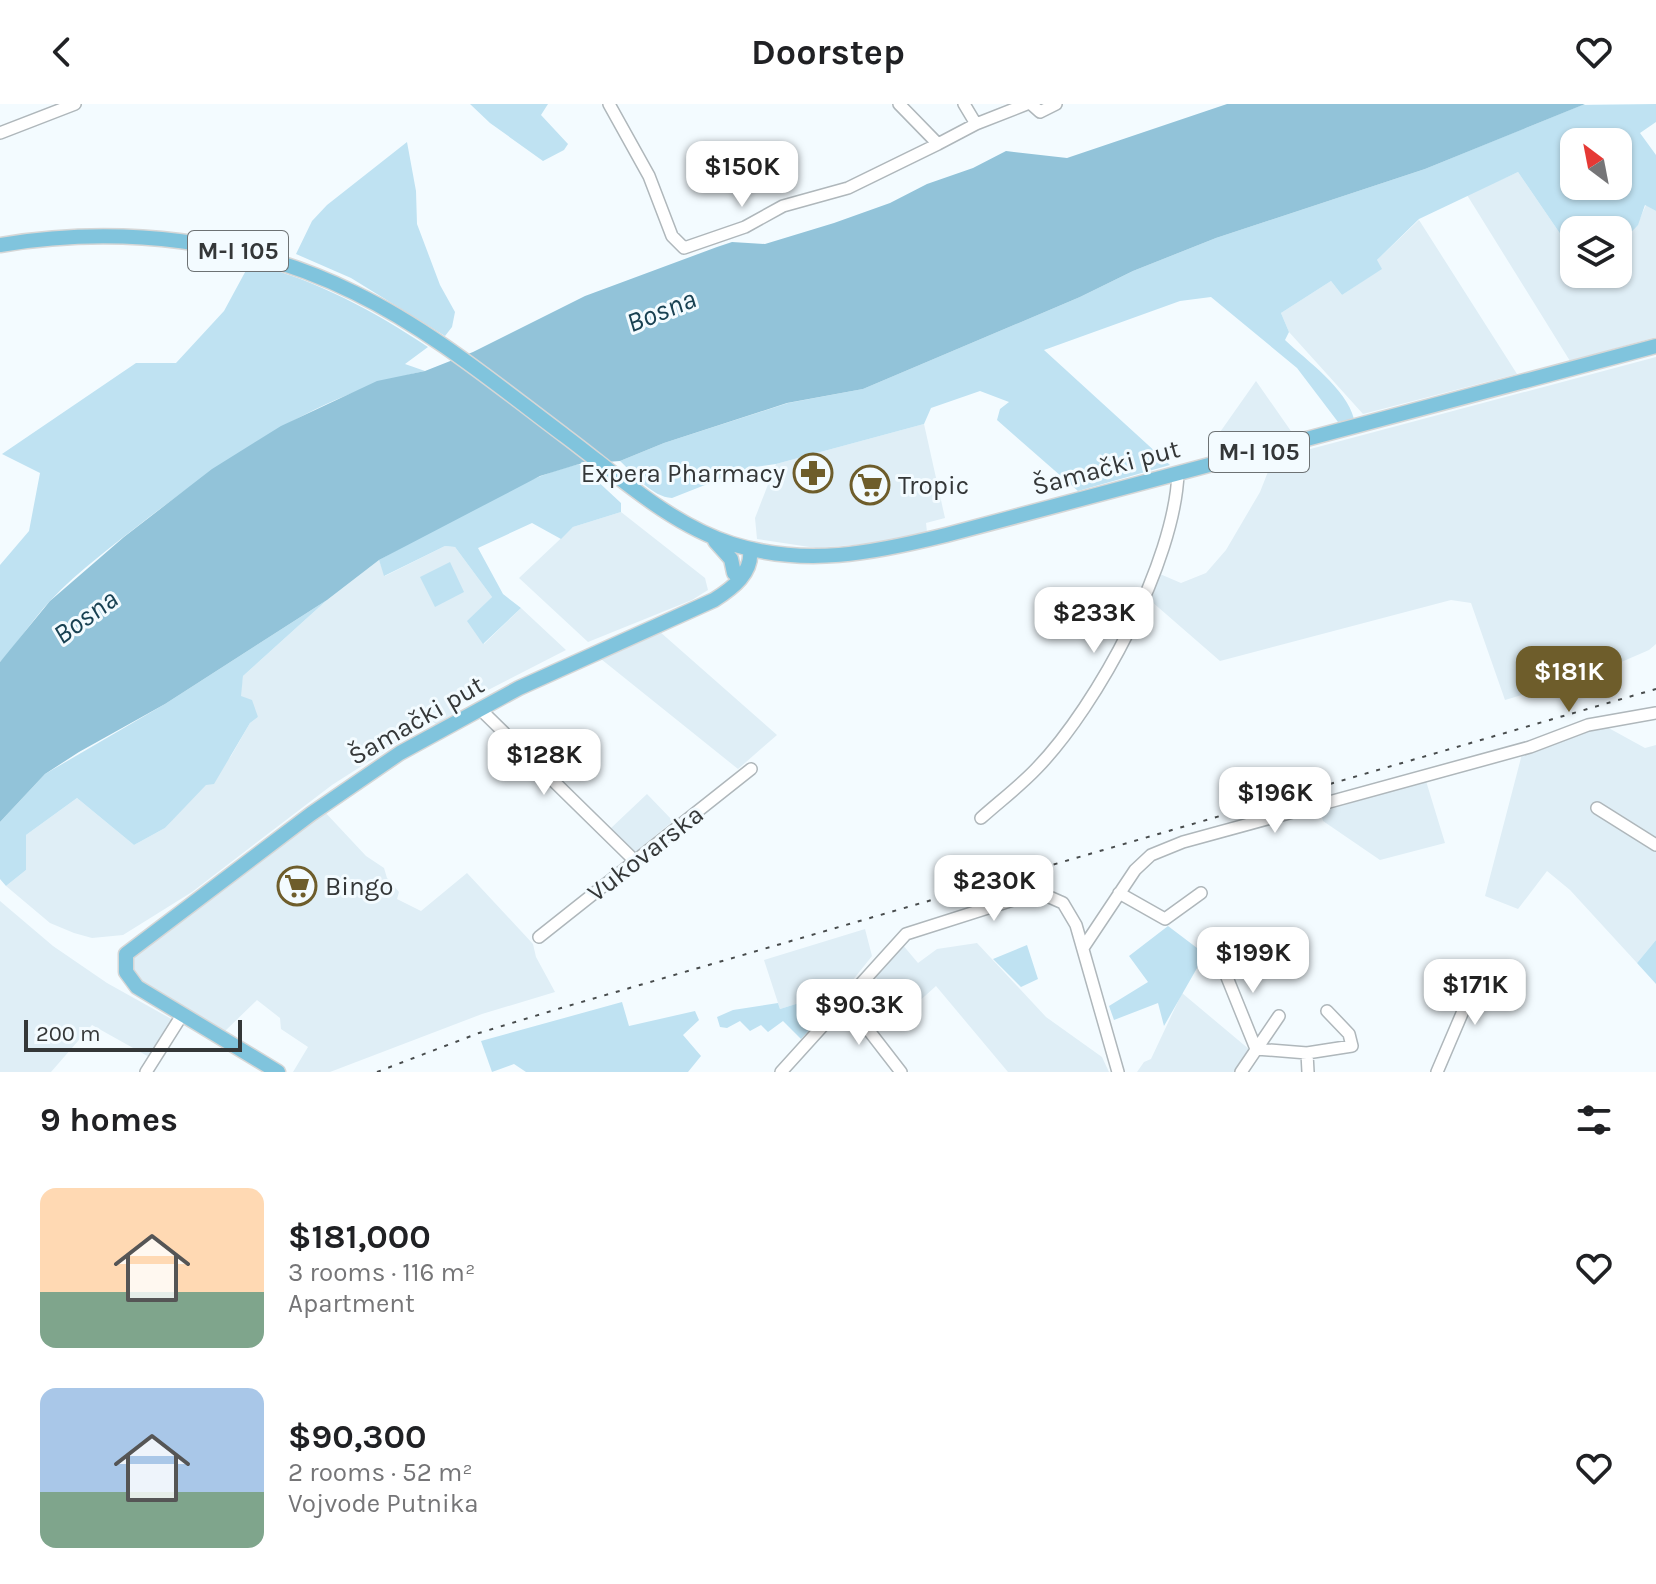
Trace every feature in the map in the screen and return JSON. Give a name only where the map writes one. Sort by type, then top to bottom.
[{"type":"main road","name":"M-I 105","points":[[0,245],[103,237],[227,249],[278,261],[329,281],[403,319],[454,353],[664,510],[706,533],[750,549]]},
{"type":"main road","name":"Šamački put","points":[[750,549],[816,558],[876,552],[1656,346]]},
{"type":"main road","points":[[706,533],[729,555],[734,573]]},
{"type":"main road","points":[[726,592],[739,557],[750,549]]},
{"type":"main road","points":[[726,592],[746,569],[750,549]]},
{"type":"main road","name":"Šamački put","points":[[182,1015],[137,987],[126,972],[126,954],[155,930],[370,772],[480,709],[726,592]]},
{"type":"main road","points":[[182,1015],[278,1072]]},
{"type":"street","points":[[0,133],[75,104]]},
{"type":"street","points":[[609,104],[649,176],[672,236],[684,248],[745,227],[783,206],[848,188],[976,124],[1029,104],[1040,112],[1056,104]]},
{"type":"street","points":[[899,104],[938,144]]},
{"type":"street","points":[[964,104],[976,124]]},
{"type":"street","points":[[981,818],[1037,768],[1091,697],[1159,561],[1177,496],[1178,473]]},
{"type":"street","points":[[480,709],[634,860]]},
{"type":"street","points":[[1083,948],[1119,893],[1151,855],[1183,842],[1530,747],[1588,725],[1656,713]]},
{"type":"street","name":"Vukovarska","points":[[539,937],[751,769]]},
{"type":"street","points":[[1597,808],[1656,845]]},
{"type":"street","points":[[781,1072],[906,934],[1038,892],[1063,903],[1076,925],[1118,1072]]},
{"type":"street","points":[[1119,893],[1165,919],[1201,893]]},
{"type":"street","points":[[1218,955],[1256,1049]]},
{"type":"street","points":[[1437,1072],[1481,969]]},
{"type":"street","points":[[846,1001],[901,1072]]},
{"type":"street","points":[[1256,1049],[1307,1053],[1354,1044],[1327,1011]]},
{"type":"street","points":[[146,1072],[182,1015]]},
{"type":"street","points":[[1241,1072],[1279,1016]]},
{"type":"street","points":[[1307,1053],[1308,1072]]},
{"type":"shaded area","points":[[470,104],[548,104],[541,115],[568,144],[564,150],[543,161],[490,123]]},
{"type":"shaded area","points":[[1656,104],[1656,122],[1640,133],[1656,155],[1656,211],[1645,205],[1638,225],[1632,231],[1632,216],[1560,216],[1560,234],[1518,172],[1419,219],[1377,260],[1382,269],[1342,295],[1331,281],[1281,313],[1289,332],[1285,340],[1334,386],[1354,419],[1338,422],[1297,368],[1211,297],[1180,301],[1044,350],[1170,465],[1078,491],[997,420],[1000,409],[1009,402],[980,391],[931,408],[924,424],[776,464],[748,468],[672,498],[657,494],[620,461],[664,443],[788,403],[863,389],[1216,238],[1425,169],[1582,105]]},
{"type":"shaded area","points":[[407,142],[416,191],[417,224],[440,285],[455,312],[452,327],[445,336],[351,278],[296,254],[312,221],[327,205]]},
{"type":"shaded area","points":[[1518,172],[1560,234],[1560,288],[1632,288],[1632,231],[1646,205],[1656,211],[1656,337],[1570,361],[1467,195]]},
{"type":"shaded area","points":[[1419,220],[1517,374],[1363,414],[1289,332],[1281,313],[1331,281],[1342,295],[1381,269],[1376,261]]},
{"type":"shaded area","points":[[250,263],[321,287],[407,333],[428,347],[405,364],[425,371],[386,381],[313,410],[212,471],[73,579],[43,608],[0,662],[0,565],[29,531],[40,473],[2,454],[136,363],[176,363],[224,311]]},
{"type":"shaded area","points":[[1656,357],[1656,644],[1649,650],[1596,673],[1505,700],[1471,603],[1451,600],[1220,661],[1151,601],[1160,574],[1181,583],[1206,573],[1226,550],[1260,492],[1273,459]]},
{"type":"shaded area","points":[[1256,381],[1293,434],[1224,452],[1219,450],[1218,435]]},
{"type":"shaded area","points":[[924,424],[945,518],[926,523],[927,532],[879,543],[816,548],[757,539],[755,518],[776,464]]},
{"type":"shaded area","points":[[579,464],[621,503],[621,512],[573,527],[561,539],[532,523],[478,548],[503,594],[521,608],[483,644],[467,621],[492,597],[455,547],[445,546],[384,576],[379,560],[501,493]]},
{"type":"shaded area","points":[[621,512],[705,578],[708,590],[692,600],[588,642],[519,578],[573,527]]},
{"type":"shaded area","points":[[445,546],[455,547],[492,597],[476,613],[484,644],[521,608],[566,650],[459,705],[460,710],[436,724],[432,721],[332,785],[192,892],[123,935],[92,938],[50,923],[6,886],[26,870],[26,835],[77,798],[134,845],[165,828],[231,756],[250,723],[258,717],[240,696],[243,676],[327,600],[379,560],[385,576]]},
{"type":"shaded area","points":[[450,562],[464,592],[435,607],[420,577]]},
{"type":"shaded area","points":[[327,600],[243,676],[241,696],[252,700],[258,717],[250,723],[214,784],[206,785],[165,828],[134,845],[77,798],[26,835],[26,870],[6,886],[0,879],[0,822],[45,774],[165,704]]},
{"type":"shaded area","points":[[659,631],[777,735],[738,769],[601,659]]},
{"type":"shaded area","points":[[1605,726],[1645,748],[1656,745],[1656,940],[1637,963],[1570,890],[1547,871],[1518,909],[1485,896],[1522,754]]},
{"type":"shaded area","points":[[1426,781],[1445,843],[1380,860],[1323,821],[1321,812]]},
{"type":"shaded area","points":[[647,794],[673,821],[634,853],[610,829]]},
{"type":"shaded area","points":[[323,810],[366,856],[384,868],[387,878],[399,892],[397,899],[421,911],[467,873],[533,944],[536,957],[555,992],[482,1014],[330,1072],[293,1072],[308,1047],[281,1029],[280,1018],[257,1000],[223,1033],[140,982],[132,969],[133,953]]},
{"type":"shaded area","points":[[0,901],[53,946],[107,983],[175,1021],[151,1058],[92,1025],[51,1072],[0,1072]]},
{"type":"shaded area","points":[[1168,926],[1205,954],[1164,1026],[1158,1003],[1114,1020],[1109,1006],[1148,982],[1129,956]]},
{"type":"shaded area","points":[[865,929],[872,956],[840,996],[834,992],[780,1009],[764,960]]},
{"type":"shaded area","points":[[1656,940],[1656,984],[1637,963]]},
{"type":"shaded area","points":[[977,943],[1046,1017],[1102,1057],[1109,1072],[1008,1072],[936,986],[906,1013],[873,974],[902,944],[918,963],[937,949]]},
{"type":"shaded area","points":[[1027,945],[1038,979],[1021,987],[993,959]]},
{"type":"shaded area","points":[[834,992],[840,996],[801,1039],[783,1021],[768,1032],[761,1025],[750,1031],[740,1021],[727,1028],[720,1027],[717,1017],[733,1010],[778,1003],[780,1009]]},
{"type":"shaded area","points":[[1182,993],[1250,1050],[1235,1072],[1137,1072],[1144,1062],[1151,1059]]},
{"type":"shaded area","points":[[622,1002],[629,1026],[695,1011],[699,1020],[683,1035],[701,1056],[688,1072],[526,1072],[514,1064],[492,1072],[481,1041]]},
{"type":"water","name":"Bosna","points":[[1227,104],[1585,104],[1425,169],[1216,238],[863,389],[787,403],[664,443],[620,461],[579,464],[540,476],[379,560],[327,600],[165,704],[79,752],[45,774],[0,822],[0,662],[50,601],[124,537],[212,469],[281,426],[377,381],[425,371],[473,352],[585,296],[717,247],[732,242],[765,244],[834,223],[890,203],[1006,151],[1067,158]]},
{"type":"railway","points":[[377,1072],[479,1033],[561,1008],[1656,689]]},
{"type":"place","name":"Expera Pharmacy","points":[[813,473]]},
{"type":"place","name":"Tropic","points":[[870,485]]},
{"type":"place","name":"Bingo","points":[[297,886]]}]
